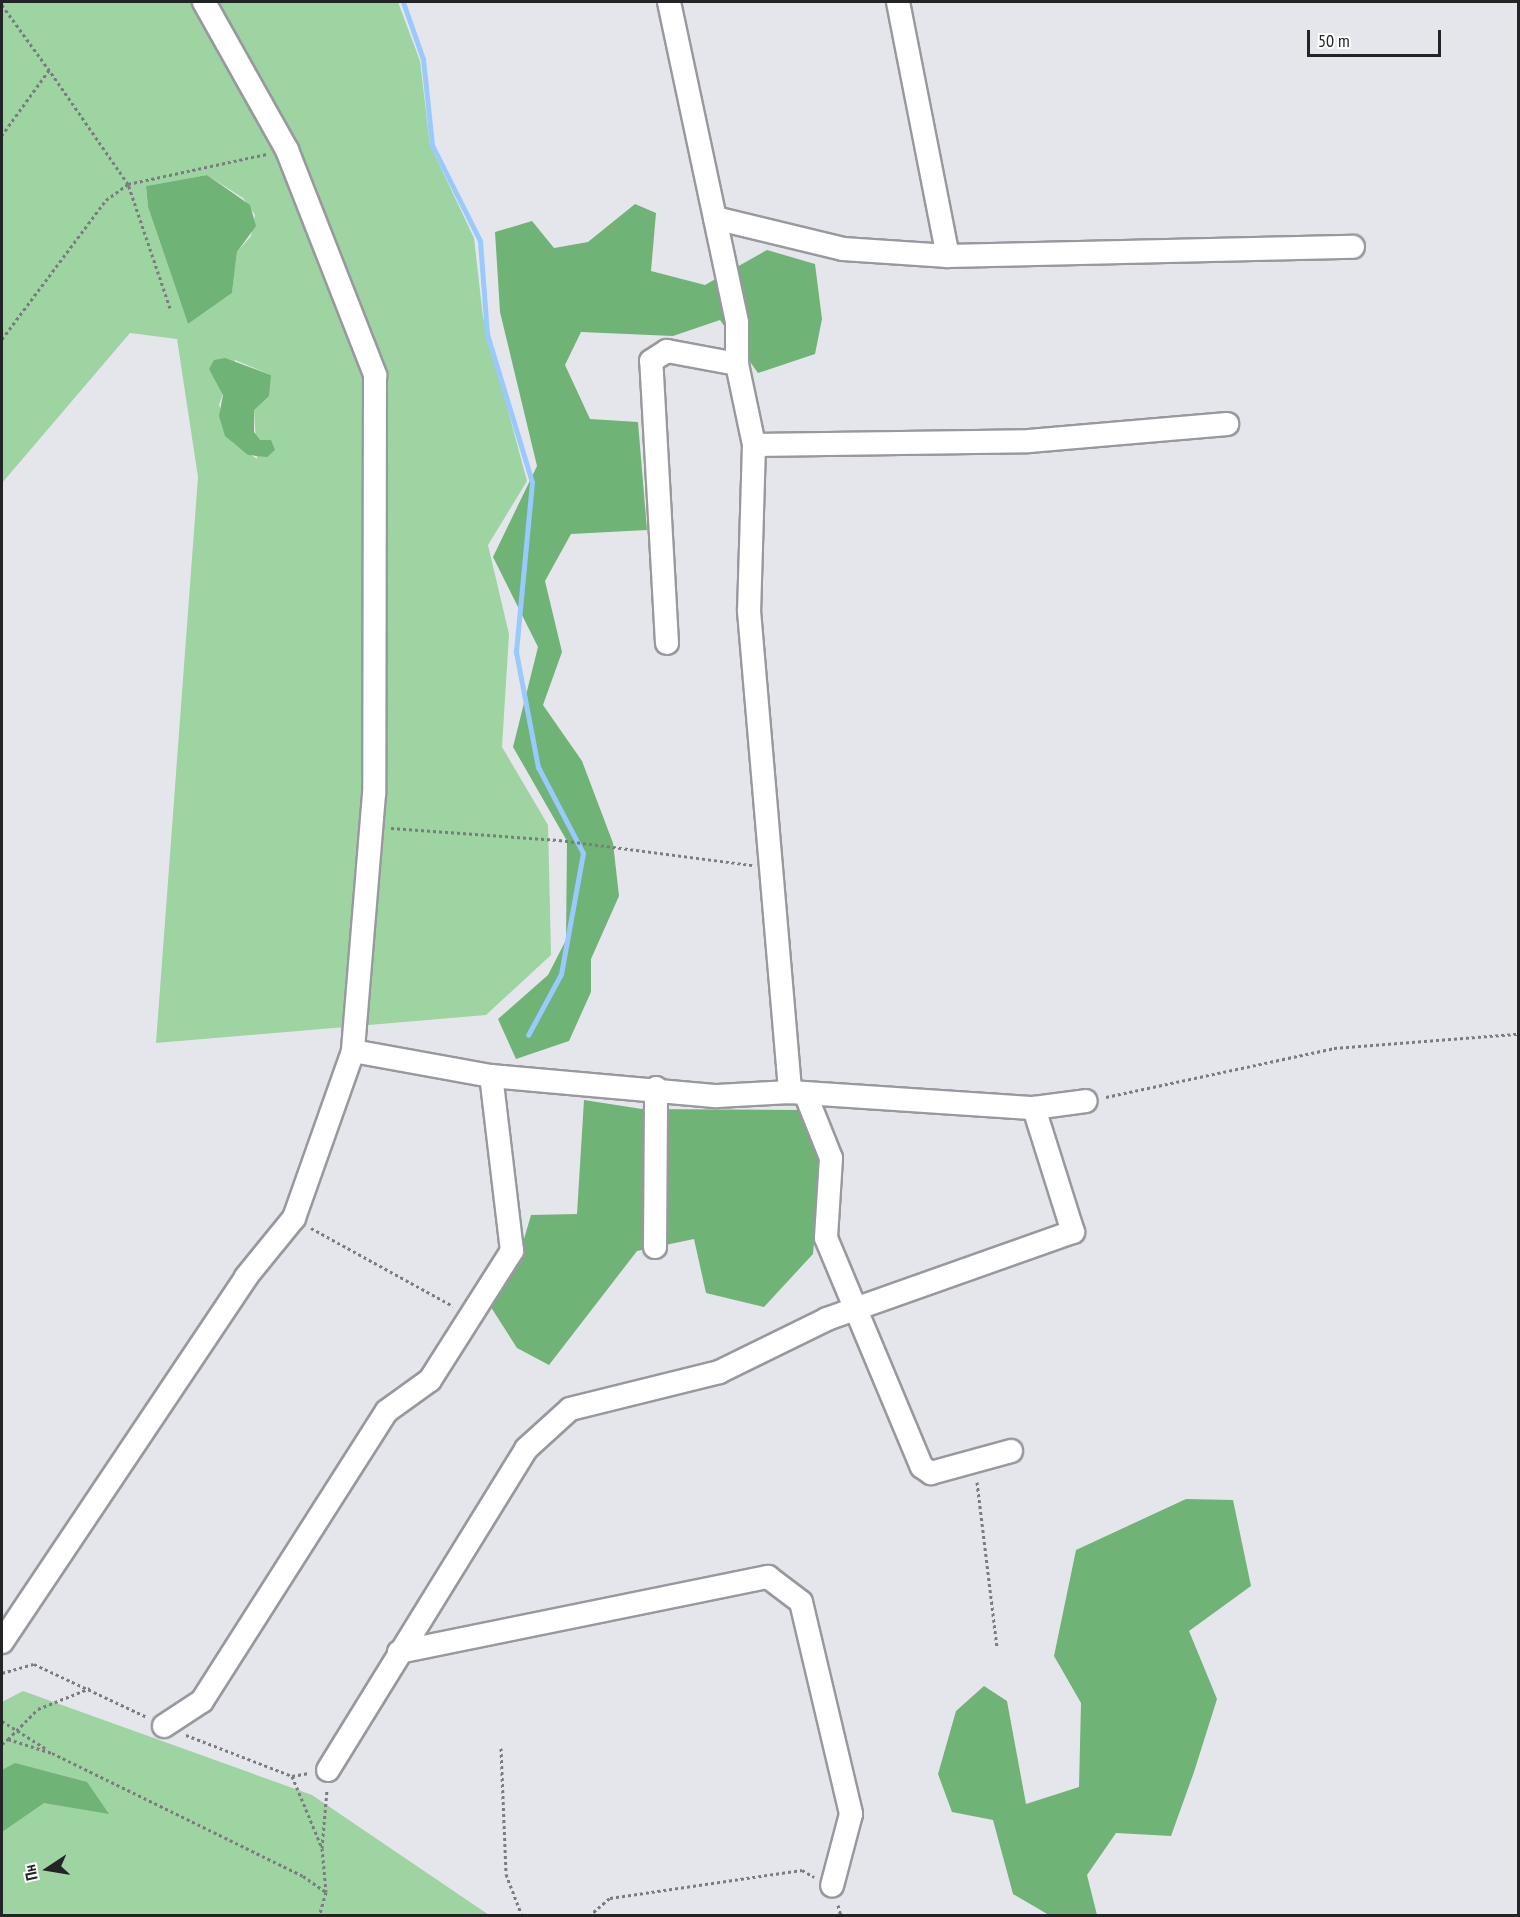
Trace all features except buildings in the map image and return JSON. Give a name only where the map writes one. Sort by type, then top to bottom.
[{"type":"street","points":[[2,1642],[246,1277],[294,1218],[352,1051],[372,827],[375,375],[287,150],[204,2]]},
{"type":"street","points":[[669,2],[737,323],[737,364],[754,445],[749,611],[770,867],[797,1092],[831,1158],[826,1238],[859,1310],[922,1467],[931,1473],[1011,1451]]},
{"type":"street","points":[[898,2],[948,256]]},
{"type":"street","points":[[715,218],[843,249],[948,256],[1353,247]]},
{"type":"street","points":[[667,643],[651,361],[667,351],[737,364]]},
{"type":"street","points":[[754,445],[1029,441],[1227,424]]},
{"type":"street","points":[[352,1051],[491,1076],[656,1088],[717,1096],[797,1092],[1034,1108],[1086,1101]]},
{"type":"street","points":[[164,1726],[202,1701],[387,1411],[430,1380],[512,1251],[491,1076]]},
{"type":"street","points":[[655,1247],[656,1088]]},
{"type":"street","points":[[328,1770],[526,1449],[570,1409],[719,1372],[827,1319],[859,1310],[1072,1232],[1034,1108]]},
{"type":"street","points":[[399,1652],[768,1577],[801,1602],[851,1814],[832,1886]]},
{"type":"path","points":[[2,5],[128,184],[170,308]]},
{"type":"path","points":[[2,135],[49,70]]},
{"type":"path","points":[[2,339],[106,200],[128,184],[287,150]]},
{"type":"path","points":[[372,827],[559,840],[770,867]]},
{"type":"path","points":[[1086,1101],[1334,1048],[1518,1034]]},
{"type":"path","points":[[294,1218],[470,1316]]},
{"type":"path","points":[[975,1461],[997,1647]]},
{"type":"path","points":[[2,1744],[38,1709],[90,1688]]},
{"type":"path","points":[[2,1721],[52,1753],[326,1892]]},
{"type":"path","points":[[8,1739],[52,1753]]},
{"type":"path","points":[[501,1748],[506,1874],[522,1916]]},
{"type":"path","points":[[319,1916],[326,1892],[322,1848],[328,1770]]},
{"type":"path","points":[[292,1776],[322,1848]]},
{"type":"path","points":[[589,1916],[610,1898],[802,1870],[832,1886],[841,1916]]},
{"type":"green space","points":[[2,2],[398,2],[420,61],[430,145],[474,238],[483,317],[527,481],[488,545],[509,634],[502,747],[548,825],[551,955],[486,1015],[156,1043],[198,477],[177,339],[130,333],[2,483]],"holes":[[[207,175],[243,198],[255,215],[251,236],[237,252],[232,293],[188,324],[148,207],[146,186]],[[235,360],[271,375],[254,410],[257,459],[233,443],[219,405]]]},
{"type":"green space","points":[[207,175],[250,205],[256,226],[237,252],[232,293],[188,324],[148,207],[146,186]]},
{"type":"green space","points":[[635,204],[656,213],[651,271],[705,285],[767,250],[815,264],[822,319],[815,354],[758,373],[720,320],[673,336],[581,332],[565,365],[590,419],[638,422],[647,530],[571,534],[545,581],[562,652],[543,705],[582,761],[613,843],[619,896],[591,959],[591,992],[569,1041],[516,1059],[498,1019],[548,975],[566,940],[567,841],[513,747],[538,647],[493,557],[537,466],[500,312],[495,232],[532,221],[554,248],[588,242]]},
{"type":"green space","points":[[225,358],[271,375],[269,396],[254,410],[254,432],[260,440],[271,440],[275,450],[267,457],[248,455],[225,436],[219,416],[223,395],[209,369],[214,360]]},
{"type":"green space","points":[[584,1100],[642,1109],[800,1110],[821,1166],[813,1254],[764,1307],[706,1293],[694,1239],[637,1251],[549,1365],[517,1348],[487,1301],[524,1239],[531,1215],[577,1214]]},
{"type":"green space","points":[[1186,1499],[1233,1500],[1251,1586],[1189,1631],[1217,1699],[1194,1772],[1171,1836],[1116,1833],[1087,1875],[1097,1915],[1049,1915],[1013,1894],[993,1820],[952,1812],[938,1774],[956,1711],[984,1686],[1007,1701],[1026,1804],[1079,1787],[1081,1703],[1054,1656],[1076,1550]]},
{"type":"green space","points":[[23,1691],[312,1795],[489,1915],[2,1916],[2,1702]]},
{"type":"green space","points":[[15,1763],[87,1782],[109,1814],[44,1803],[2,1832],[2,1770]]},
{"type":"waterway","points":[[403,2],[423,59],[432,145],[480,241],[487,334],[532,482],[516,652],[538,767],[583,853],[561,974],[528,1035]]}]
